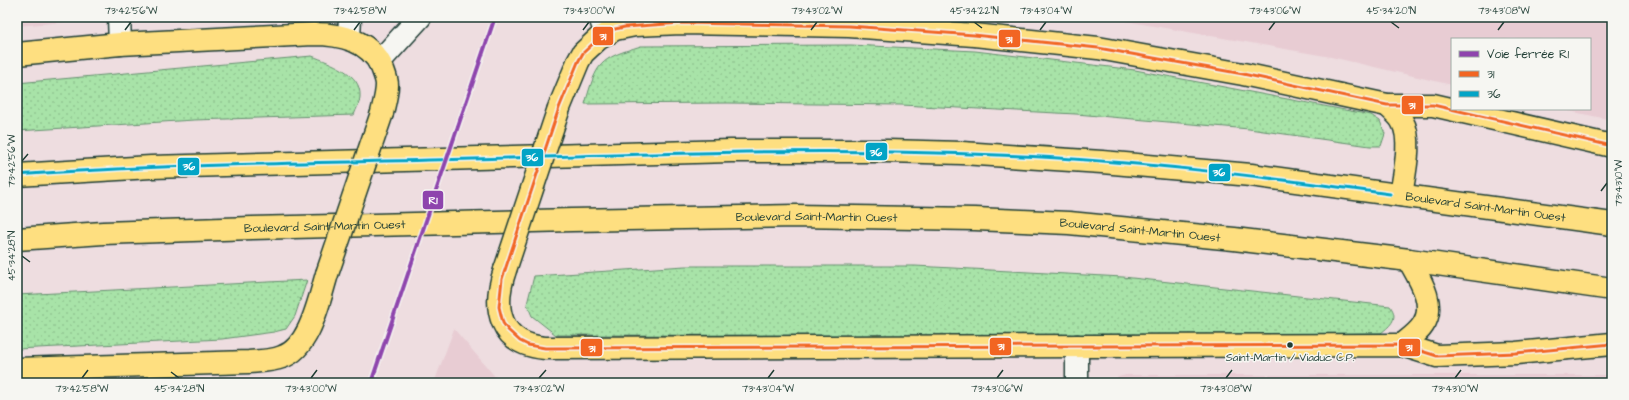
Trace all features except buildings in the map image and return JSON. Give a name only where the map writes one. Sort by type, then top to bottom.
[{"type":"main road","points":[[1451,109],[1432,105],[1387,105],[1243,74],[1098,48],[974,35],[848,26],[705,23],[635,26],[615,30],[603,25],[598,39],[583,53],[578,62],[560,108],[505,270],[498,298],[498,307],[503,323],[508,330],[520,342],[537,347],[1402,345],[1436,356],[1516,353],[1612,344]]},
{"type":"main road","points":[[17,54],[120,44],[326,34],[349,27],[358,41],[366,47],[379,62],[387,85],[382,113],[305,339],[295,351],[282,358],[249,362],[17,369]]},
{"type":"main road","points":[[1387,105],[1402,119],[1407,130],[1407,150],[1401,196]]},
{"type":"main road","points":[[1454,110],[1612,146]]},
{"type":"main road","name":"Boulevard Saint-Martin Ouest","points":[[17,175],[151,167],[731,152],[886,151],[1000,155],[1251,175],[1612,224]]},
{"type":"main road","name":"Boulevard Saint-Martin Ouest","points":[[17,239],[103,233],[252,228],[788,216],[975,219],[1069,223],[1234,239],[1410,260],[1612,289]]},
{"type":"main road","points":[[1402,345],[1422,327],[1427,316],[1424,288],[1410,260]]},
{"type":"street","points":[[119,17],[120,44]]},
{"type":"street","points":[[379,62],[420,17]]},
{"type":"street","points":[[1077,346],[1077,383]]},
{"type":"shaded area","points":[[17,17],[125,17],[17,26]]},
{"type":"shaded area","points":[[1102,17],[1612,17],[1612,120],[1564,110],[1591,110],[1591,38],[1451,38],[1451,85],[1331,57]]},
{"type":"shaded area","points":[[454,329],[498,380],[646,383],[434,383]]},
{"type":"shaded area","points":[[1126,375],[1612,375],[1612,383],[1112,383],[1118,377]]},
{"type":"green space","points":[[851,45],[975,51],[1135,70],[1371,115],[1380,121],[1385,134],[1381,146],[1370,146],[1249,129],[1076,114],[901,105],[728,103],[585,104],[593,79],[602,64],[616,55],[641,46]]},
{"type":"green space","points":[[312,56],[344,70],[356,81],[360,97],[359,104],[354,115],[194,120],[17,131],[17,83]]},
{"type":"green space","points":[[685,266],[915,266],[1123,277],[1390,306],[1393,310],[1394,318],[1391,324],[1381,333],[1114,336],[556,335],[532,316],[527,304],[534,276]]},
{"type":"green space","points":[[307,280],[295,316],[286,329],[274,332],[222,339],[17,349],[17,295]]},
{"type":"rail line","name":"R1","points":[[371,383],[495,17]]},
{"type":"transit line","name":"31","points":[[1451,109],[1433,105],[1387,105],[1243,74],[1098,48],[974,35],[849,26],[681,23],[615,29],[598,39],[583,53],[578,62],[559,108],[502,279],[499,307],[503,323],[520,341],[528,345],[545,348],[1402,345],[1437,356],[1516,353],[1612,344]]},
{"type":"transit line","name":"31","points":[[1455,110],[1612,146]]},
{"type":"transit line","name":"36","points":[[17,175],[131,168],[245,164],[801,151],[1047,157],[1243,175],[1390,194]]},
{"type":"place","name":"Saint-Martin / Viaduc C.P.","points":[[1290,345]]}]
